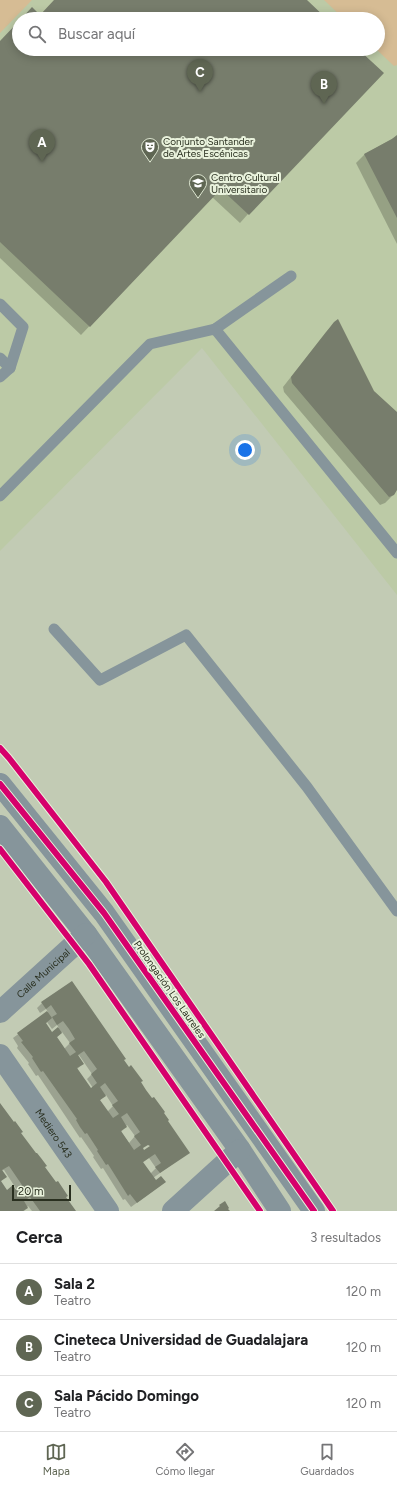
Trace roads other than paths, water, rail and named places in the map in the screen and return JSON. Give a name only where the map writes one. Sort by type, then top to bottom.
[{"type":"street","name":"Prolongación Los Laureles","points":[[0,784],[104,913],[314,1211]]},
{"type":"street","points":[[0,826],[86,934],[240,1150],[280,1211]]},
{"type":"street","name":"Calle Municipal","points":[[0,1012],[86,934]]},
{"type":"street","name":"Mediero 543","points":[[0,1055],[108,1211]]},
{"type":"street","points":[[173,1211],[240,1150]]},
{"type":"lane","points":[[0,496],[150,344],[215,329],[291,276]]},
{"type":"lane","points":[[0,304],[23,327],[10,368],[0,377]]},
{"type":"lane","points":[[215,329],[397,553]]},
{"type":"lane","points":[[0,358],[10,368]]},
{"type":"lane","points":[[54,629],[100,680],[186,635],[307,787],[397,911]]},
{"type":"place","name":"Sala Pácido Domingo","points":[[200,92]]},
{"type":"place","name":"Cineteca Universidad de Guadalajara","points":[[324,104]]},
{"type":"place","name":"Sala 2","points":[[42,162]]},
{"type":"place","name":"Conjunto Santander de Artes Escénicas","points":[[150,162]]},
{"type":"place","name":"Centro Cultural Universitario","points":[[198,198]]}]
